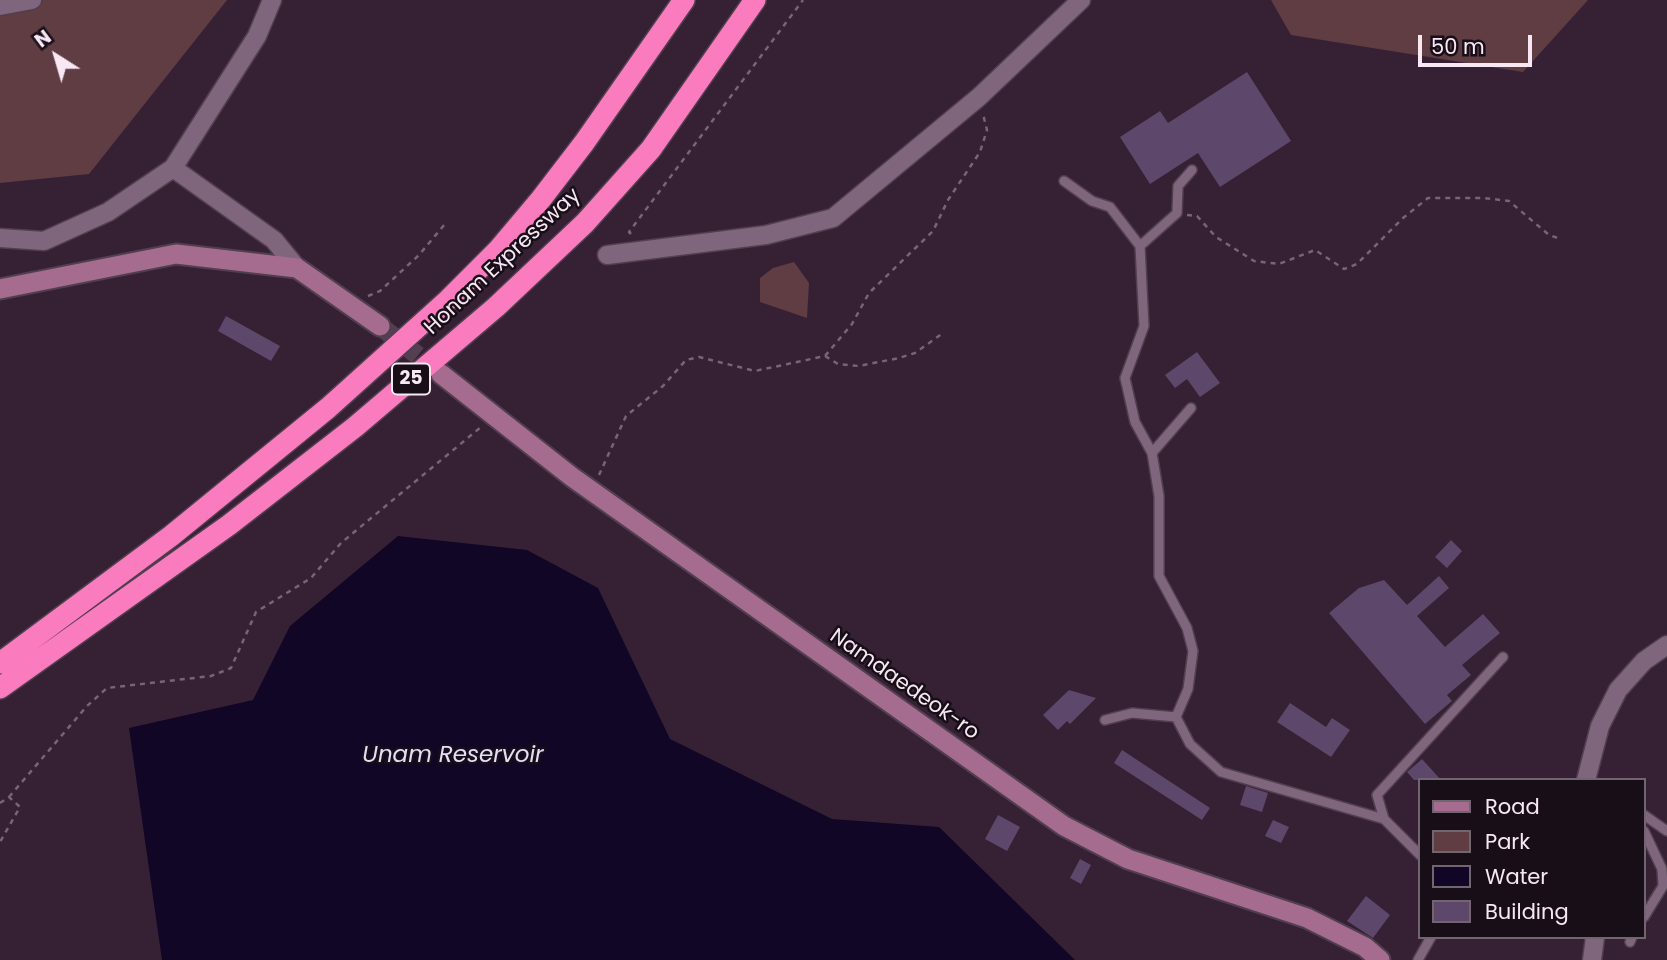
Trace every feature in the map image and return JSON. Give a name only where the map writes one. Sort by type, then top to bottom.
[{"type":"highway","name":"Honam Expressway","points":[[0,663],[171,536],[328,408],[448,300],[498,250],[541,199],[584,143],[684,0]]},
{"type":"highway","name":"Honam Expressway","points":[[0,688],[271,492],[355,427],[496,307],[585,223],[651,149],[755,0]]},
{"type":"main road","points":[[0,289],[176,254],[297,268],[380,326]]},
{"type":"main road","name":"Namdaedeok-ro","points":[[441,374],[591,491],[1063,826],[1128,859],[1307,918],[1365,947],[1380,960]]},
{"type":"street","points":[[0,6],[32,0]]},
{"type":"street","points":[[0,238],[44,241],[108,212],[173,168],[257,36],[272,0]]},
{"type":"street","points":[[607,255],[766,235],[834,218],[979,97],[1081,0]]},
{"type":"street","points":[[173,168],[274,240],[297,268]]},
{"type":"street","points":[[1587,778],[1600,726],[1618,690],[1644,661],[1667,645]]},
{"type":"street","points":[[1592,960],[1595,939]]},
{"type":"lane","points":[[1140,246],[1177,214],[1178,186],[1192,170]]},
{"type":"lane","points":[[1065,181],[1092,201],[1110,207],[1140,246],[1144,326],[1125,378],[1135,422],[1152,453],[1159,495],[1159,576],[1187,628],[1194,651],[1188,689],[1176,717]]},
{"type":"lane","points":[[1152,453],[1191,408]]},
{"type":"lane","points":[[1418,853],[1384,819],[1377,795],[1503,657]]},
{"type":"lane","points":[[1105,720],[1132,713],[1176,717]]},
{"type":"lane","points":[[1176,717],[1190,744],[1221,772],[1384,819]]},
{"type":"lane","points":[[1646,816],[1667,831]]},
{"type":"lane","points":[[1646,835],[1662,869],[1663,886],[1646,914]]},
{"type":"lane","points":[[1418,960],[1430,939]]},
{"type":"path","points":[[645,250],[629,232],[803,0]]},
{"type":"path","points":[[591,491],[626,416],[663,386],[687,360],[699,357],[755,371],[825,356],[852,324],[869,293],[933,231],[948,200],[980,152],[987,130],[979,97]]},
{"type":"path","points":[[1177,214],[1197,216],[1216,237],[1255,261],[1279,264],[1315,250],[1344,269],[1357,264],[1403,218],[1428,198],[1509,201],[1549,235],[1561,239]]},
{"type":"path","points":[[349,304],[380,291],[419,255],[445,224]]},
{"type":"path","points":[[825,356],[838,364],[859,366],[915,353],[943,333]]},
{"type":"path","points":[[0,803],[9,797],[87,706],[107,688],[211,676],[231,668],[256,612],[311,578],[341,543],[495,416]]},
{"type":"path","points":[[0,842],[20,807],[9,797]]},
{"type":"green space","points":[[0,0],[227,0],[89,174],[0,183]]},
{"type":"green space","points":[[1271,0],[1588,0],[1523,72],[1291,35]]},
{"type":"green space","points":[[794,262],[809,283],[807,318],[760,302],[760,278],[773,268]]},
{"type":"water","name":"Unam Reservoir","points":[[398,536],[527,550],[598,588],[670,739],[832,819],[939,827],[1075,960],[162,960],[129,728],[253,700],[290,626]]},
{"type":"building","points":[[1247,72],[1291,141],[1220,187],[1198,153],[1150,184],[1120,137],[1160,111],[1168,123]]},
{"type":"building","points":[[226,316],[280,346],[271,361],[218,331]]},
{"type":"building","points":[[1197,352],[1220,383],[1200,397],[1187,379],[1175,388],[1165,375]]},
{"type":"building","points":[[1451,540],[1462,551],[1447,568],[1435,557]]},
{"type":"building","points":[[1439,576],[1449,588],[1417,616],[1445,647],[1483,614],[1500,633],[1462,665],[1471,675],[1447,695],[1452,701],[1425,724],[1329,613],[1359,588],[1384,580],[1407,605]]},
{"type":"building","points":[[1069,690],[1096,698],[1070,724],[1067,721],[1058,730],[1043,715]]},
{"type":"building","points":[[1290,703],[1326,727],[1332,718],[1350,730],[1331,757],[1277,722]]},
{"type":"building","points":[[1122,750],[1210,808],[1202,820],[1114,763]]},
{"type":"building","points":[[1422,759],[1439,778],[1414,780],[1407,772]]},
{"type":"building","points":[[1246,786],[1268,793],[1262,812],[1240,805]]},
{"type":"building","points":[[998,815],[1020,827],[1007,851],[985,839]]},
{"type":"building","points":[[1273,820],[1289,827],[1281,843],[1265,836]]},
{"type":"building","points":[[1080,859],[1091,865],[1081,884],[1070,878]]},
{"type":"building","points":[[1366,896],[1390,915],[1373,938],[1347,921]]},
{"type":"tunnel","points":[[380,326],[440,373]]}]
